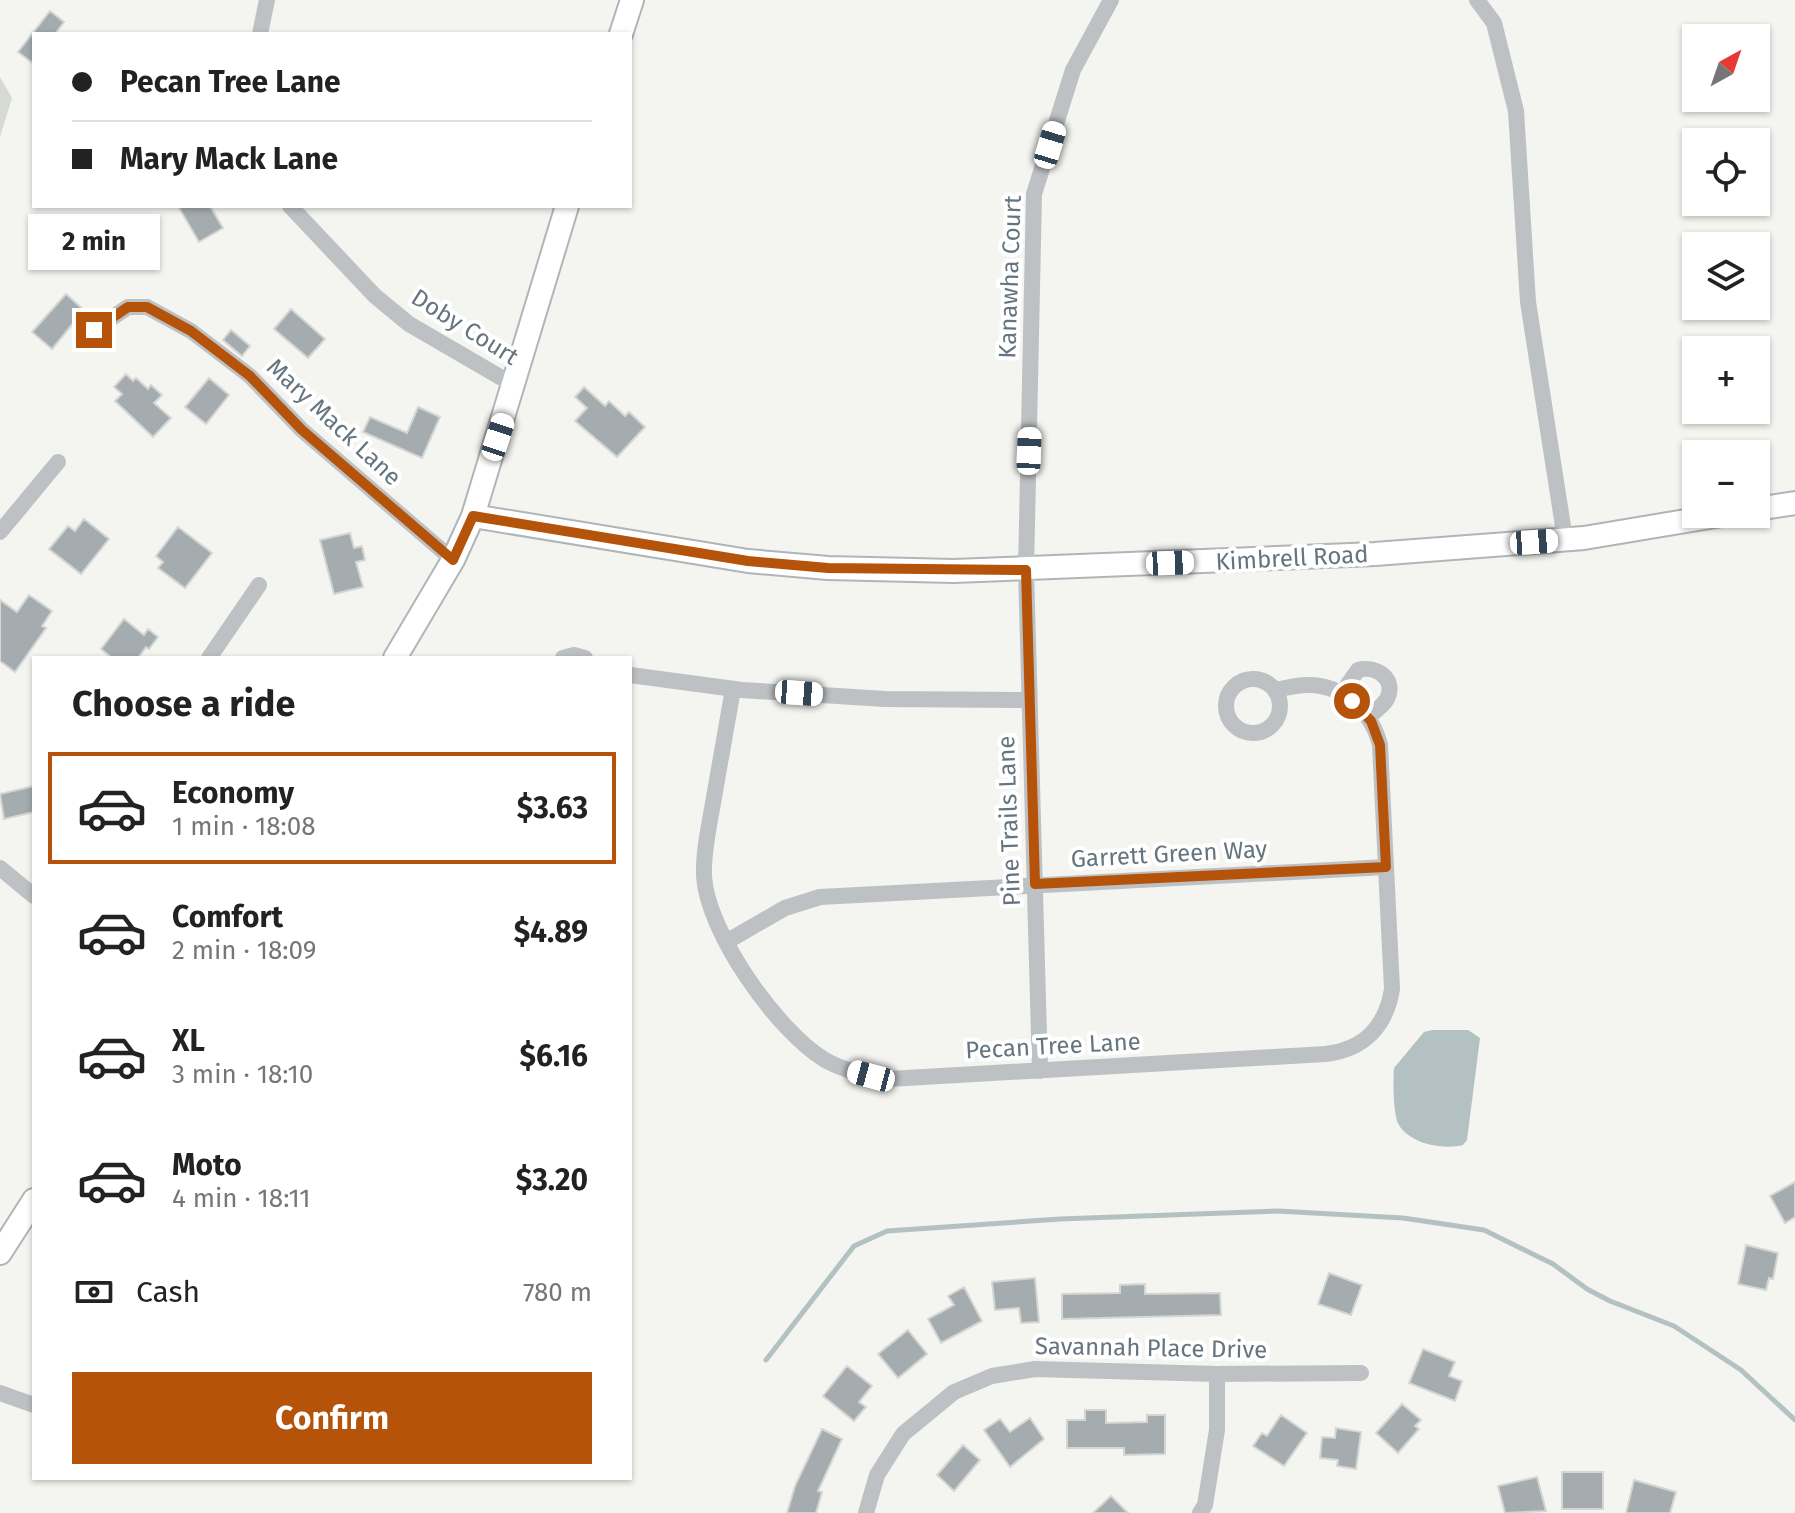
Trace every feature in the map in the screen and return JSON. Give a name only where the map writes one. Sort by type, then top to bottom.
[{"type":"street","points":[[260,32],[267,0]]},
{"type":"street","points":[[622,32],[632,0]]},
{"type":"street","name":"Kanawha Court","points":[[1026,570],[1034,194],[1073,70],[1111,0]]},
{"type":"street","points":[[1477,0],[1494,23],[1516,111],[1528,302],[1565,539]]},
{"type":"street","name":"Doby Court","points":[[292,208],[375,296],[409,324],[514,385]]},
{"type":"street","points":[[396,656],[453,560],[473,516],[566,208]]},
{"type":"street","name":"Mary Mack Lane","points":[[94,330],[128,307],[147,307],[191,331],[250,376],[302,430],[453,560]]},
{"type":"street","points":[[0,532],[58,462]]},
{"type":"street","points":[[1770,507],[1795,503]]},
{"type":"street","name":"Kimbrell Road","points":[[473,516],[748,561],[828,568],[1026,570],[1366,555],[1565,539],[1682,521]]},
{"type":"street","name":"Pine Trails Lane","points":[[1026,570],[1040,1071]]},
{"type":"street","points":[[210,656],[259,585]]},
{"type":"street","points":[[1275,690],[1322,686],[1352,701],[1368,717],[1382,705],[1389,694],[1389,687],[1379,671],[1365,668],[1353,675],[1341,694]]},
{"type":"street","points":[[632,675],[733,689],[885,699],[1029,700]]},
{"type":"street","name":"Pecan Tree Lane","points":[[733,689],[704,873],[706,894],[714,918],[749,979],[784,1025],[806,1046],[842,1069],[889,1079],[1325,1054],[1340,1052],[1361,1043],[1384,1018],[1392,989],[1380,745],[1368,717]]},
{"type":"street","name":"Garrett Green Way","points":[[726,942],[766,917],[803,901],[1035,884],[1386,867]]},
{"type":"street","points":[[0,868],[32,894]]},
{"type":"street","points":[[0,1253],[32,1203]]},
{"type":"street","name":"Savannah Place Drive","points":[[866,1513],[877,1475],[903,1434],[954,1392],[992,1376],[1035,1369],[1217,1374],[1361,1373]]},
{"type":"street","points":[[1200,1513],[1205,1505],[1217,1430],[1217,1374]]},
{"type":"street","points":[[0,1393],[32,1404]]},
{"type":"shaded area","points":[[0,77],[12,98],[0,137]]},
{"type":"shaded area","points":[[1468,1030],[1480,1038],[1467,1140],[1463,1145],[1447,1147],[1419,1141],[1404,1132],[1397,1120],[1394,1068],[1424,1032]]},
{"type":"building","points":[[50,11],[64,22],[56,32],[34,32]]},
{"type":"building","points":[[32,34],[32,62],[18,52]]},
{"type":"building","points":[[179,208],[211,208],[223,228],[199,242]]},
{"type":"building","points":[[66,294],[84,310],[52,349],[32,332]]},
{"type":"building","points":[[291,309],[325,339],[308,358],[274,329]]},
{"type":"building","points":[[231,330],[250,346],[242,356],[223,340]]},
{"type":"building","points":[[126,374],[148,389],[151,385],[162,395],[154,403],[171,418],[153,437],[115,401],[122,394],[114,387]]},
{"type":"building","points":[[209,378],[229,395],[206,424],[185,407]]},
{"type":"building","points":[[584,387],[605,406],[609,401],[625,416],[629,412],[645,427],[617,457],[575,421],[587,408],[575,397]]},
{"type":"building","points":[[418,407],[440,417],[422,458],[363,432],[370,417],[407,433]]},
{"type":"building","points":[[84,519],[109,539],[81,574],[49,549],[68,526],[75,531]]},
{"type":"building","points":[[178,527],[212,553],[185,588],[158,568],[163,562],[156,556]]},
{"type":"building","points":[[350,533],[354,548],[362,546],[365,560],[356,562],[363,587],[334,594],[320,540]]},
{"type":"building","points":[[29,595],[52,611],[42,626],[46,628],[15,672],[0,661],[0,600],[17,612]]},
{"type":"building","points":[[124,619],[144,635],[148,629],[158,637],[139,656],[110,656],[101,649]]},
{"type":"building","points":[[32,786],[32,812],[4,819],[0,794]]},
{"type":"building","points":[[1795,1182],[1795,1217],[1785,1223],[1770,1196]]},
{"type":"building","points":[[1746,1245],[1778,1253],[1773,1279],[1769,1278],[1766,1290],[1738,1284]]},
{"type":"building","points":[[1329,1273],[1362,1285],[1351,1315],[1318,1304]]},
{"type":"building","points":[[1035,1278],[1039,1322],[1021,1323],[1019,1308],[995,1310],[992,1282]]},
{"type":"building","points":[[1145,1284],[1145,1294],[1220,1293],[1221,1315],[1062,1319],[1062,1294],[1120,1293],[1120,1285]]},
{"type":"building","points":[[964,1287],[982,1321],[941,1343],[928,1319],[954,1305],[948,1296]]},
{"type":"building","points":[[908,1330],[927,1354],[898,1378],[878,1354]]},
{"type":"building","points":[[1423,1349],[1455,1362],[1449,1376],[1462,1381],[1455,1401],[1409,1383]]},
{"type":"building","points":[[847,1366],[872,1386],[859,1402],[866,1407],[854,1421],[823,1396]]},
{"type":"building","points":[[1402,1404],[1421,1420],[1415,1426],[1419,1429],[1398,1453],[1376,1433]]},
{"type":"building","points":[[1085,1410],[1106,1410],[1106,1423],[1147,1422],[1147,1415],[1165,1415],[1165,1454],[1124,1455],[1124,1448],[1067,1448],[1067,1420],[1085,1420]]},
{"type":"building","points":[[1281,1415],[1307,1433],[1284,1466],[1253,1446],[1262,1433],[1267,1436]]},
{"type":"building","points":[[1030,1418],[1044,1439],[1010,1467],[984,1430],[1000,1419],[1010,1432]]},
{"type":"building","points":[[1336,1428],[1361,1432],[1356,1469],[1337,1466],[1338,1460],[1320,1458],[1322,1437],[1335,1438]]},
{"type":"building","points":[[822,1429],[842,1439],[818,1491],[822,1492],[816,1513],[787,1513],[795,1486]]},
{"type":"building","points":[[963,1445],[980,1460],[954,1491],[937,1475]]},
{"type":"building","points":[[1562,1472],[1603,1472],[1603,1509],[1562,1509]]},
{"type":"building","points":[[1537,1477],[1546,1511],[1505,1513],[1498,1486]]},
{"type":"building","points":[[1634,1480],[1676,1492],[1670,1513],[1626,1513]]},
{"type":"building","points":[[1111,1496],[1128,1513],[1093,1513]]},
{"type":"waterway","points":[[766,1360],[854,1246],[887,1231],[1060,1219],[1278,1211],[1403,1218],[1484,1230],[1553,1264],[1587,1289],[1610,1301],[1674,1326],[1741,1370],[1795,1420]]},
{"type":"route","points":[[94,330],[128,307],[147,307],[191,331],[250,376],[302,430],[453,560],[473,516],[748,561],[828,568],[1026,570],[1035,884],[1386,867],[1380,745],[1371,721],[1352,701]]}]
